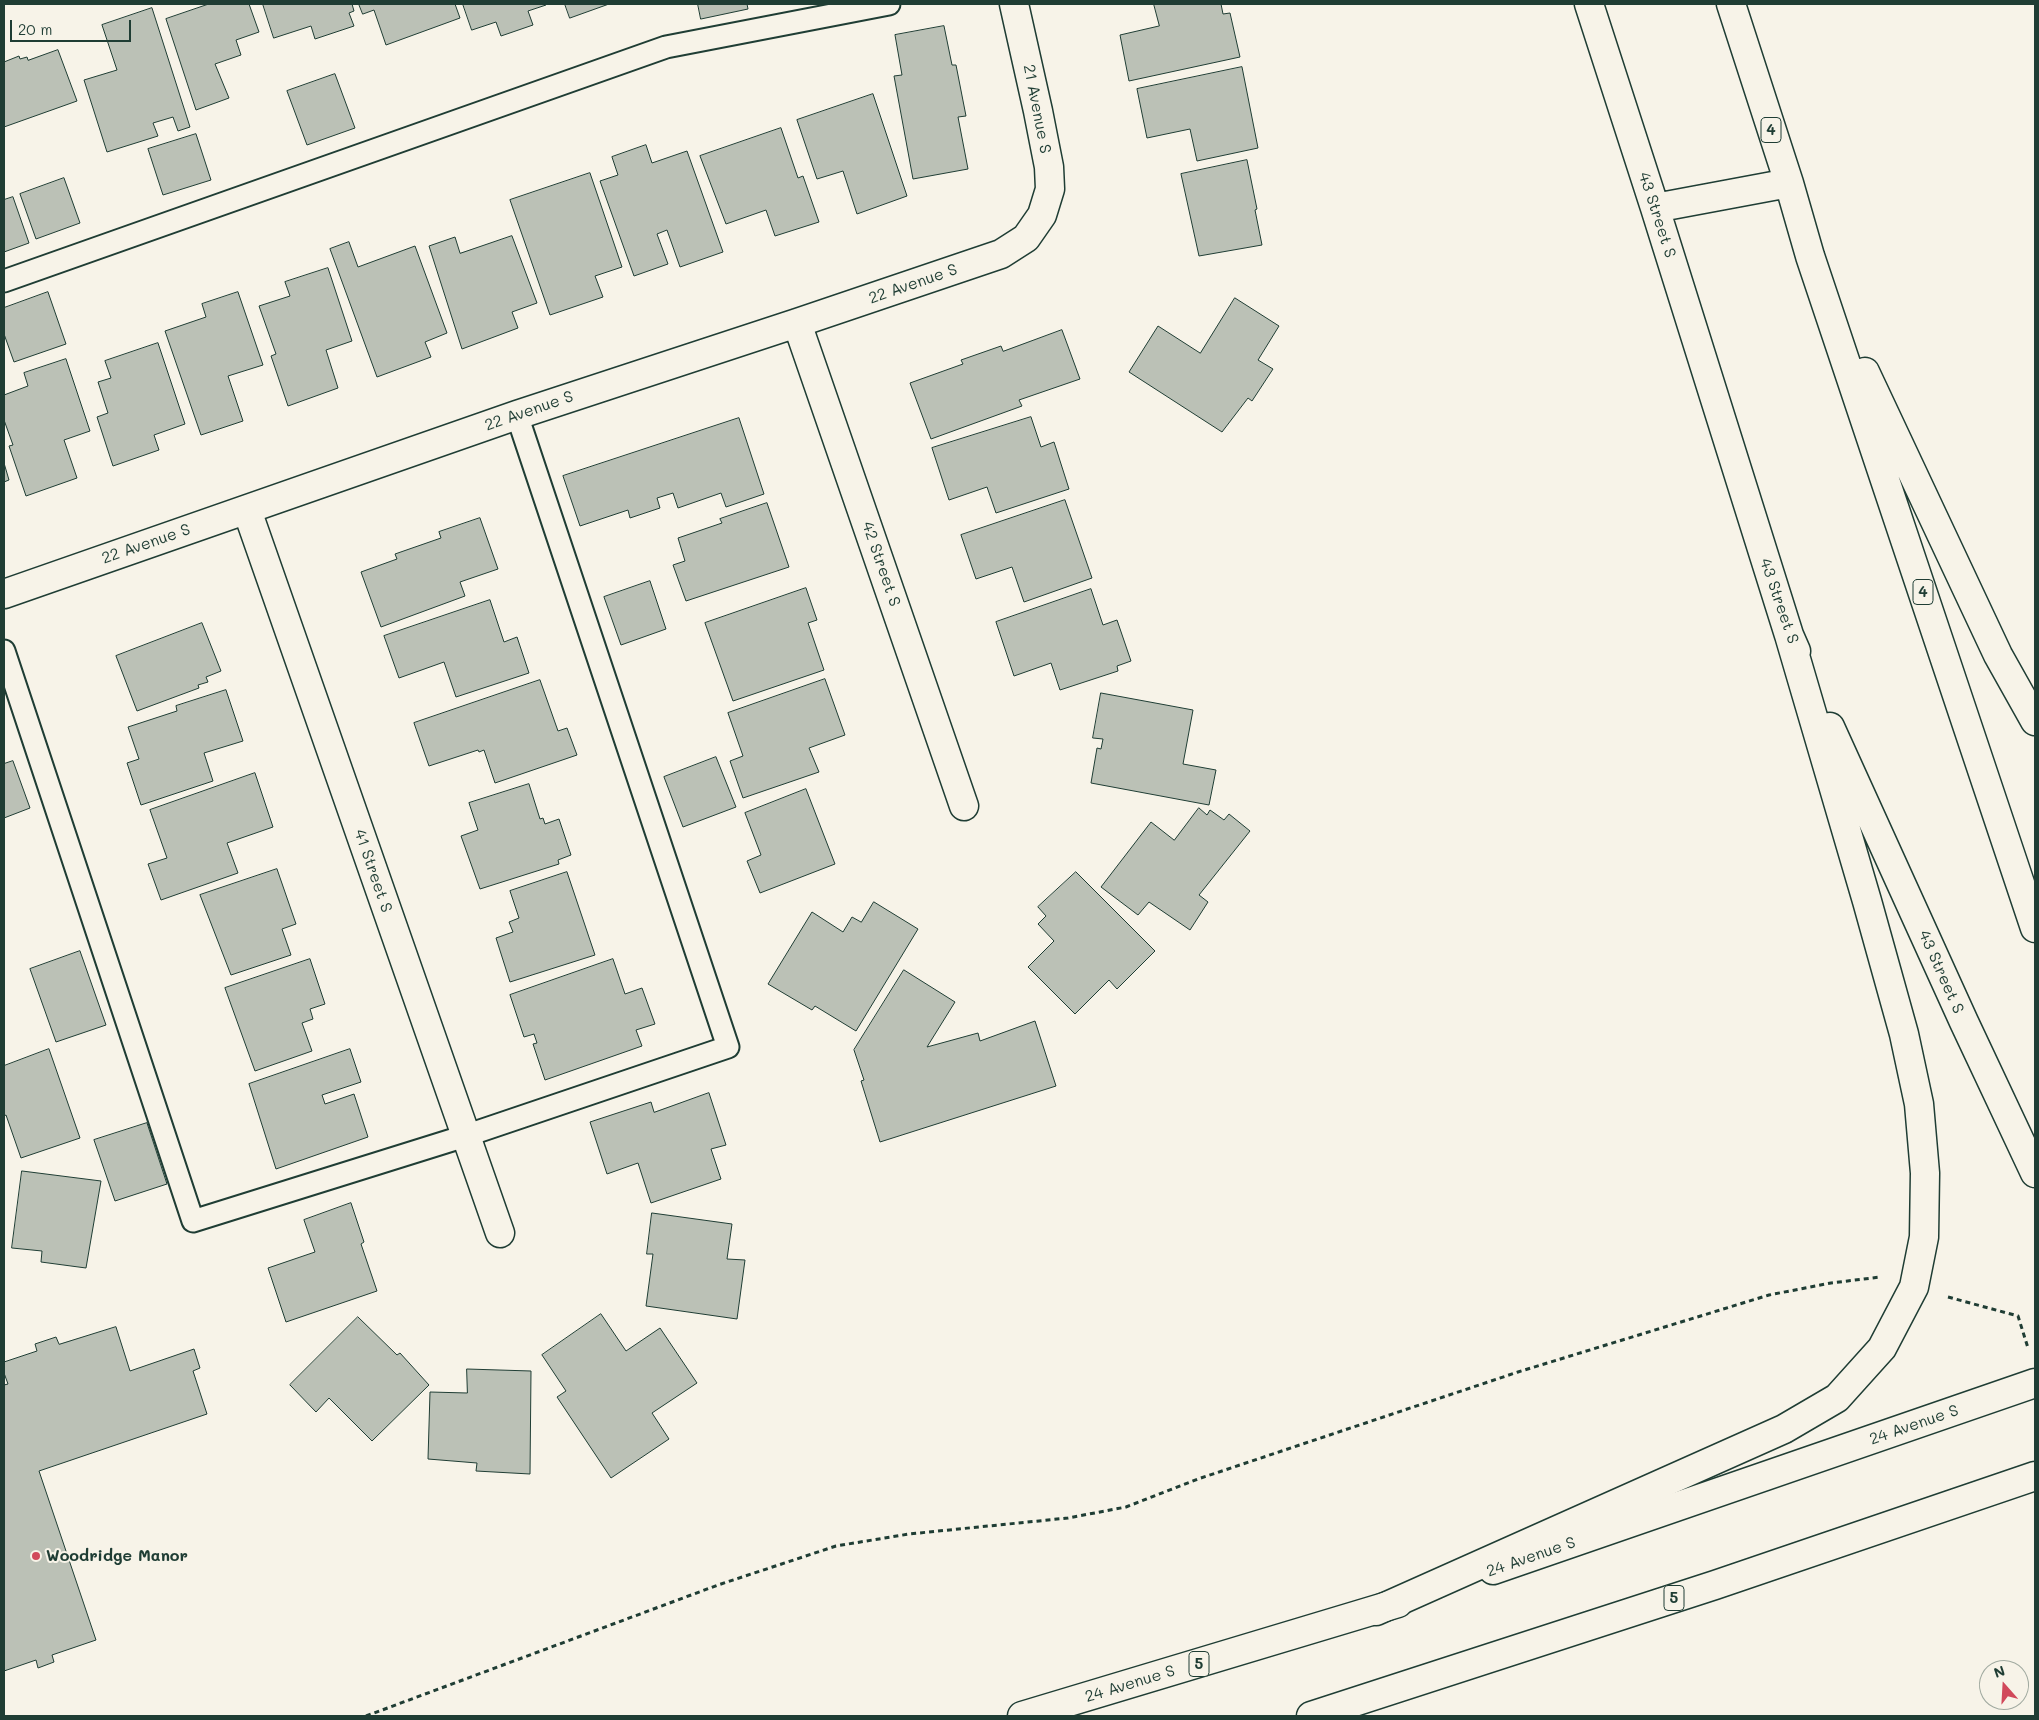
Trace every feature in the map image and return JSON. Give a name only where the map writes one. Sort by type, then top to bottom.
[{"type":"main road","name":"21 Avenue S","points":[[1014,4],[1038,111],[1048,168],[1050,189],[1042,215]]},
{"type":"main road","name":"43 Street S","points":[[1588,4],[1655,208],[1789,635],[1964,1022],[2035,1173]]},
{"type":"main road","name":"4","points":[[1731,4],[1810,256],[2035,928]]},
{"type":"main road","points":[[1655,208],[1789,184]]},
{"type":"main road","name":"22 Avenue S","points":[[4,594],[517,415],[1001,254],[1026,238],[1042,215]]},
{"type":"main road","points":[[1810,256],[1998,655],[2035,721]]},
{"type":"main road","name":"42 Street S","points":[[797,323],[964,806]]},
{"type":"main road","name":"41 Street S","points":[[247,510],[500,1233]]},
{"type":"main road","points":[[1376,1611],[1784,1429],[1838,1398],[1882,1348],[1914,1287],[1924,1237],[1925,1173],[1919,1104],[1904,1034],[1789,635]]},
{"type":"main road","name":"24 Avenue S","points":[[1022,1716],[1376,1611],[2035,1383]]},
{"type":"main road","name":"5","points":[[1311,1716],[1715,1585],[2035,1476]]},
{"type":"lane","points":[[4,281],[666,47],[889,4]]},
{"type":"lane","points":[[4,651],[194,1221],[465,1136],[728,1047],[517,415]]},
{"type":"path","points":[[366,1716],[718,1585],[836,1546],[909,1534],[1068,1518],[1126,1507],[1198,1479],[1518,1372],[1770,1295],[1831,1283],[1880,1277]]},
{"type":"path","points":[[1945,1296],[2018,1316],[2026,1344]]},
{"type":"building","points":[[209,4],[249,4],[259,32],[236,40],[241,55],[215,64],[229,98],[196,110],[166,19]]},
{"type":"building","points":[[263,4],[352,4],[354,11],[349,13],[354,26],[315,39],[311,26],[274,38]]},
{"type":"building","points":[[359,4],[455,4],[460,18],[386,45],[374,10],[363,14]]},
{"type":"building","points":[[463,4],[546,5],[528,11],[533,25],[501,36],[496,22],[472,30]]},
{"type":"building","points":[[565,4],[609,4],[570,18]]},
{"type":"building","points":[[698,4],[747,4],[748,9],[701,19]]},
{"type":"building","points":[[1154,4],[1221,4],[1223,14],[1230,13],[1240,57],[1129,81],[1120,35],[1159,26]]},
{"type":"building","points":[[152,8],[190,127],[178,131],[173,117],[153,123],[158,136],[107,152],[84,80],[117,70],[102,25]]},
{"type":"building","points":[[944,26],[952,65],[956,65],[966,116],[958,117],[968,169],[913,179],[894,76],[902,75],[895,35]]},
{"type":"building","points":[[58,50],[77,101],[4,127],[4,62],[19,56],[20,59],[27,57],[28,60]]},
{"type":"building","points":[[1242,67],[1258,148],[1197,161],[1190,129],[1147,138],[1137,89]]},
{"type":"building","points":[[335,74],[355,128],[307,145],[287,91]]},
{"type":"building","points":[[873,94],[907,196],[857,214],[843,171],[817,179],[797,120]]},
{"type":"building","points":[[781,128],[798,178],[803,176],[819,222],[775,236],[766,210],[726,224],[700,156]]},
{"type":"building","points":[[196,134],[211,180],[163,195],[148,149]]},
{"type":"building","points":[[646,145],[652,163],[687,151],[723,252],[680,267],[667,230],[657,234],[668,264],[634,276],[600,181],[618,175],[612,157]]},
{"type":"building","points":[[1247,160],[1262,245],[1199,256],[1181,174]]},
{"type":"building","points":[[590,173],[622,267],[595,276],[603,297],[550,315],[510,200]]},
{"type":"building","points":[[64,178],[80,223],[36,239],[20,194]]},
{"type":"building","points":[[13,197],[29,243],[4,252],[4,200]]},
{"type":"building","points":[[512,236],[537,303],[512,312],[518,328],[462,349],[429,246],[455,237],[460,253]]},
{"type":"building","points":[[349,242],[358,267],[415,246],[447,333],[425,342],[431,357],[377,377],[330,249]]},
{"type":"building","points":[[328,268],[352,341],[326,350],[338,388],[288,406],[271,356],[276,354],[259,306],[290,296],[285,282]]},
{"type":"building","points":[[48,292],[66,344],[14,362],[4,334],[4,308]]},
{"type":"building","points":[[238,292],[263,365],[228,376],[243,421],[201,435],[165,331],[206,317],[202,304]]},
{"type":"building","points":[[1235,298],[1279,326],[1258,360],[1273,369],[1252,401],[1248,398],[1222,432],[1129,372],[1158,326],[1200,353]]},
{"type":"building","points":[[1062,330],[1080,379],[1019,400],[1022,406],[931,439],[910,383],[963,364],[961,360],[1001,346],[1003,351]]},
{"type":"building","points":[[158,343],[185,424],[154,435],[159,450],[113,466],[97,417],[108,413],[98,382],[111,378],[105,361]]},
{"type":"building","points":[[66,359],[90,431],[64,440],[77,478],[26,496],[9,446],[13,445],[4,420],[4,395],[28,386],[24,373]]},
{"type":"building","points":[[1031,417],[1041,447],[1054,442],[1069,489],[996,513],[987,487],[949,500],[932,448]]},
{"type":"building","points":[[739,418],[764,494],[726,507],[721,493],[678,508],[673,493],[657,498],[660,508],[630,518],[628,510],[580,526],[563,476]]},
{"type":"building","points":[[4,463],[9,480],[4,482]]},
{"type":"building","points":[[1065,500],[1092,578],[1024,602],[1012,567],[976,579],[961,535]]},
{"type":"building","points":[[767,503],[789,567],[686,601],[673,565],[685,561],[678,538],[722,523],[720,519]]},
{"type":"building","points":[[480,518],[498,569],[460,582],[465,596],[381,627],[361,572],[397,559],[395,554],[441,538],[439,532]]},
{"type":"building","points":[[650,581],[666,629],[621,645],[604,597]]},
{"type":"building","points":[[806,588],[817,620],[808,623],[824,670],[733,701],[705,623]]},
{"type":"building","points":[[1091,589],[1103,625],[1117,620],[1131,661],[1117,666],[1118,671],[1060,690],[1051,663],[1014,676],[996,622]]},
{"type":"building","points":[[490,600],[504,642],[517,637],[529,673],[456,697],[444,662],[399,678],[384,636]]},
{"type":"building","points":[[202,623],[221,671],[206,677],[208,682],[198,685],[199,688],[137,711],[116,656]]},
{"type":"building","points":[[825,679],[845,735],[809,748],[819,772],[743,798],[730,761],[743,756],[728,713]]},
{"type":"building","points":[[540,680],[558,731],[567,728],[577,755],[495,783],[484,750],[479,752],[478,750],[429,766],[414,723]]},
{"type":"building","points":[[226,690],[243,741],[204,753],[213,781],[141,805],[127,763],[139,759],[128,727],[177,711],[176,706]]},
{"type":"building","points":[[1101,693],[1193,710],[1183,764],[1216,770],[1209,805],[1091,783],[1097,748],[1101,749],[1103,739],[1093,738]]},
{"type":"building","points":[[716,757],[736,807],[683,827],[664,777]]},
{"type":"building","points":[[13,761],[30,808],[4,818],[4,764]]},
{"type":"building","points":[[255,773],[273,827],[227,843],[238,873],[161,900],[148,864],[167,858],[150,810]]},
{"type":"building","points":[[529,784],[540,819],[543,818],[545,824],[559,819],[571,855],[558,860],[559,864],[480,889],[461,836],[478,830],[469,803]]},
{"type":"building","points":[[806,789],[835,864],[760,893],[747,861],[761,855],[745,813]]},
{"type":"building","points":[[1199,808],[1207,815],[1210,810],[1224,820],[1229,814],[1250,831],[1199,895],[1208,902],[1190,930],[1149,902],[1138,915],[1101,887],[1151,822],[1174,840]]},
{"type":"building","points":[[277,869],[296,924],[282,929],[291,955],[231,975],[200,895]]},
{"type":"building","points":[[567,872],[595,955],[510,982],[496,938],[513,932],[509,922],[519,918],[510,891]]},
{"type":"building","points":[[1076,872],[1155,951],[1117,989],[1109,980],[1075,1014],[1028,967],[1054,941],[1038,924],[1046,916],[1038,907]]},
{"type":"building","points":[[874,902],[918,929],[856,1031],[815,1006],[812,1010],[768,984],[812,912],[843,932],[852,917],[861,922]]},
{"type":"building","points":[[80,951],[106,1025],[56,1042],[30,969]]},
{"type":"building","points":[[310,959],[325,1004],[310,1009],[313,1019],[302,1023],[312,1051],[255,1071],[225,988]]},
{"type":"building","points":[[613,959],[625,994],[642,988],[655,1024],[636,1030],[642,1046],[545,1080],[533,1044],[537,1043],[534,1034],[524,1037],[510,995]]},
{"type":"building","points":[[904,970],[955,1002],[927,1047],[978,1033],[980,1041],[1035,1021],[1056,1086],[880,1142],[861,1081],[864,1080],[854,1050]]},
{"type":"building","points":[[49,1049],[80,1138],[21,1158],[6,1115],[4,1116],[4,1066]]},
{"type":"building","points":[[350,1049],[361,1082],[322,1095],[325,1104],[354,1094],[368,1137],[276,1169],[249,1084]]},
{"type":"building","points":[[709,1093],[726,1145],[711,1149],[721,1179],[651,1203],[638,1163],[607,1174],[590,1122],[651,1102],[654,1112]]},
{"type":"building","points":[[147,1123],[167,1184],[115,1201],[94,1140]]},
{"type":"building","points":[[22,1171],[101,1181],[86,1268],[41,1262],[42,1251],[12,1248]]},
{"type":"building","points":[[351,1203],[364,1242],[361,1244],[377,1291],[286,1322],[268,1268],[315,1252],[304,1220]]},
{"type":"building","points":[[652,1213],[732,1224],[727,1259],[745,1260],[737,1319],[646,1306],[653,1254],[647,1254]]},
{"type":"building","points":[[601,1314],[626,1351],[660,1328],[697,1383],[652,1413],[669,1439],[611,1478],[557,1397],[566,1391],[542,1355]]},
{"type":"building","points":[[358,1317],[397,1355],[400,1353],[429,1385],[372,1441],[329,1398],[316,1412],[290,1385]]},
{"type":"building","name":"Woodridge Manor","points":[[116,1327],[130,1371],[194,1349],[200,1368],[193,1371],[207,1414],[39,1471],[96,1640],[52,1655],[54,1662],[38,1668],[36,1660],[4,1671],[4,1385],[8,1384],[4,1373],[4,1362],[37,1351],[35,1344],[56,1337],[59,1344]]},
{"type":"building","points":[[467,1369],[531,1371],[530,1474],[476,1471],[477,1463],[428,1459],[430,1392],[467,1393]]},
{"type":"place","name":"Woodridge Manor","points":[[36,1556]]}]
